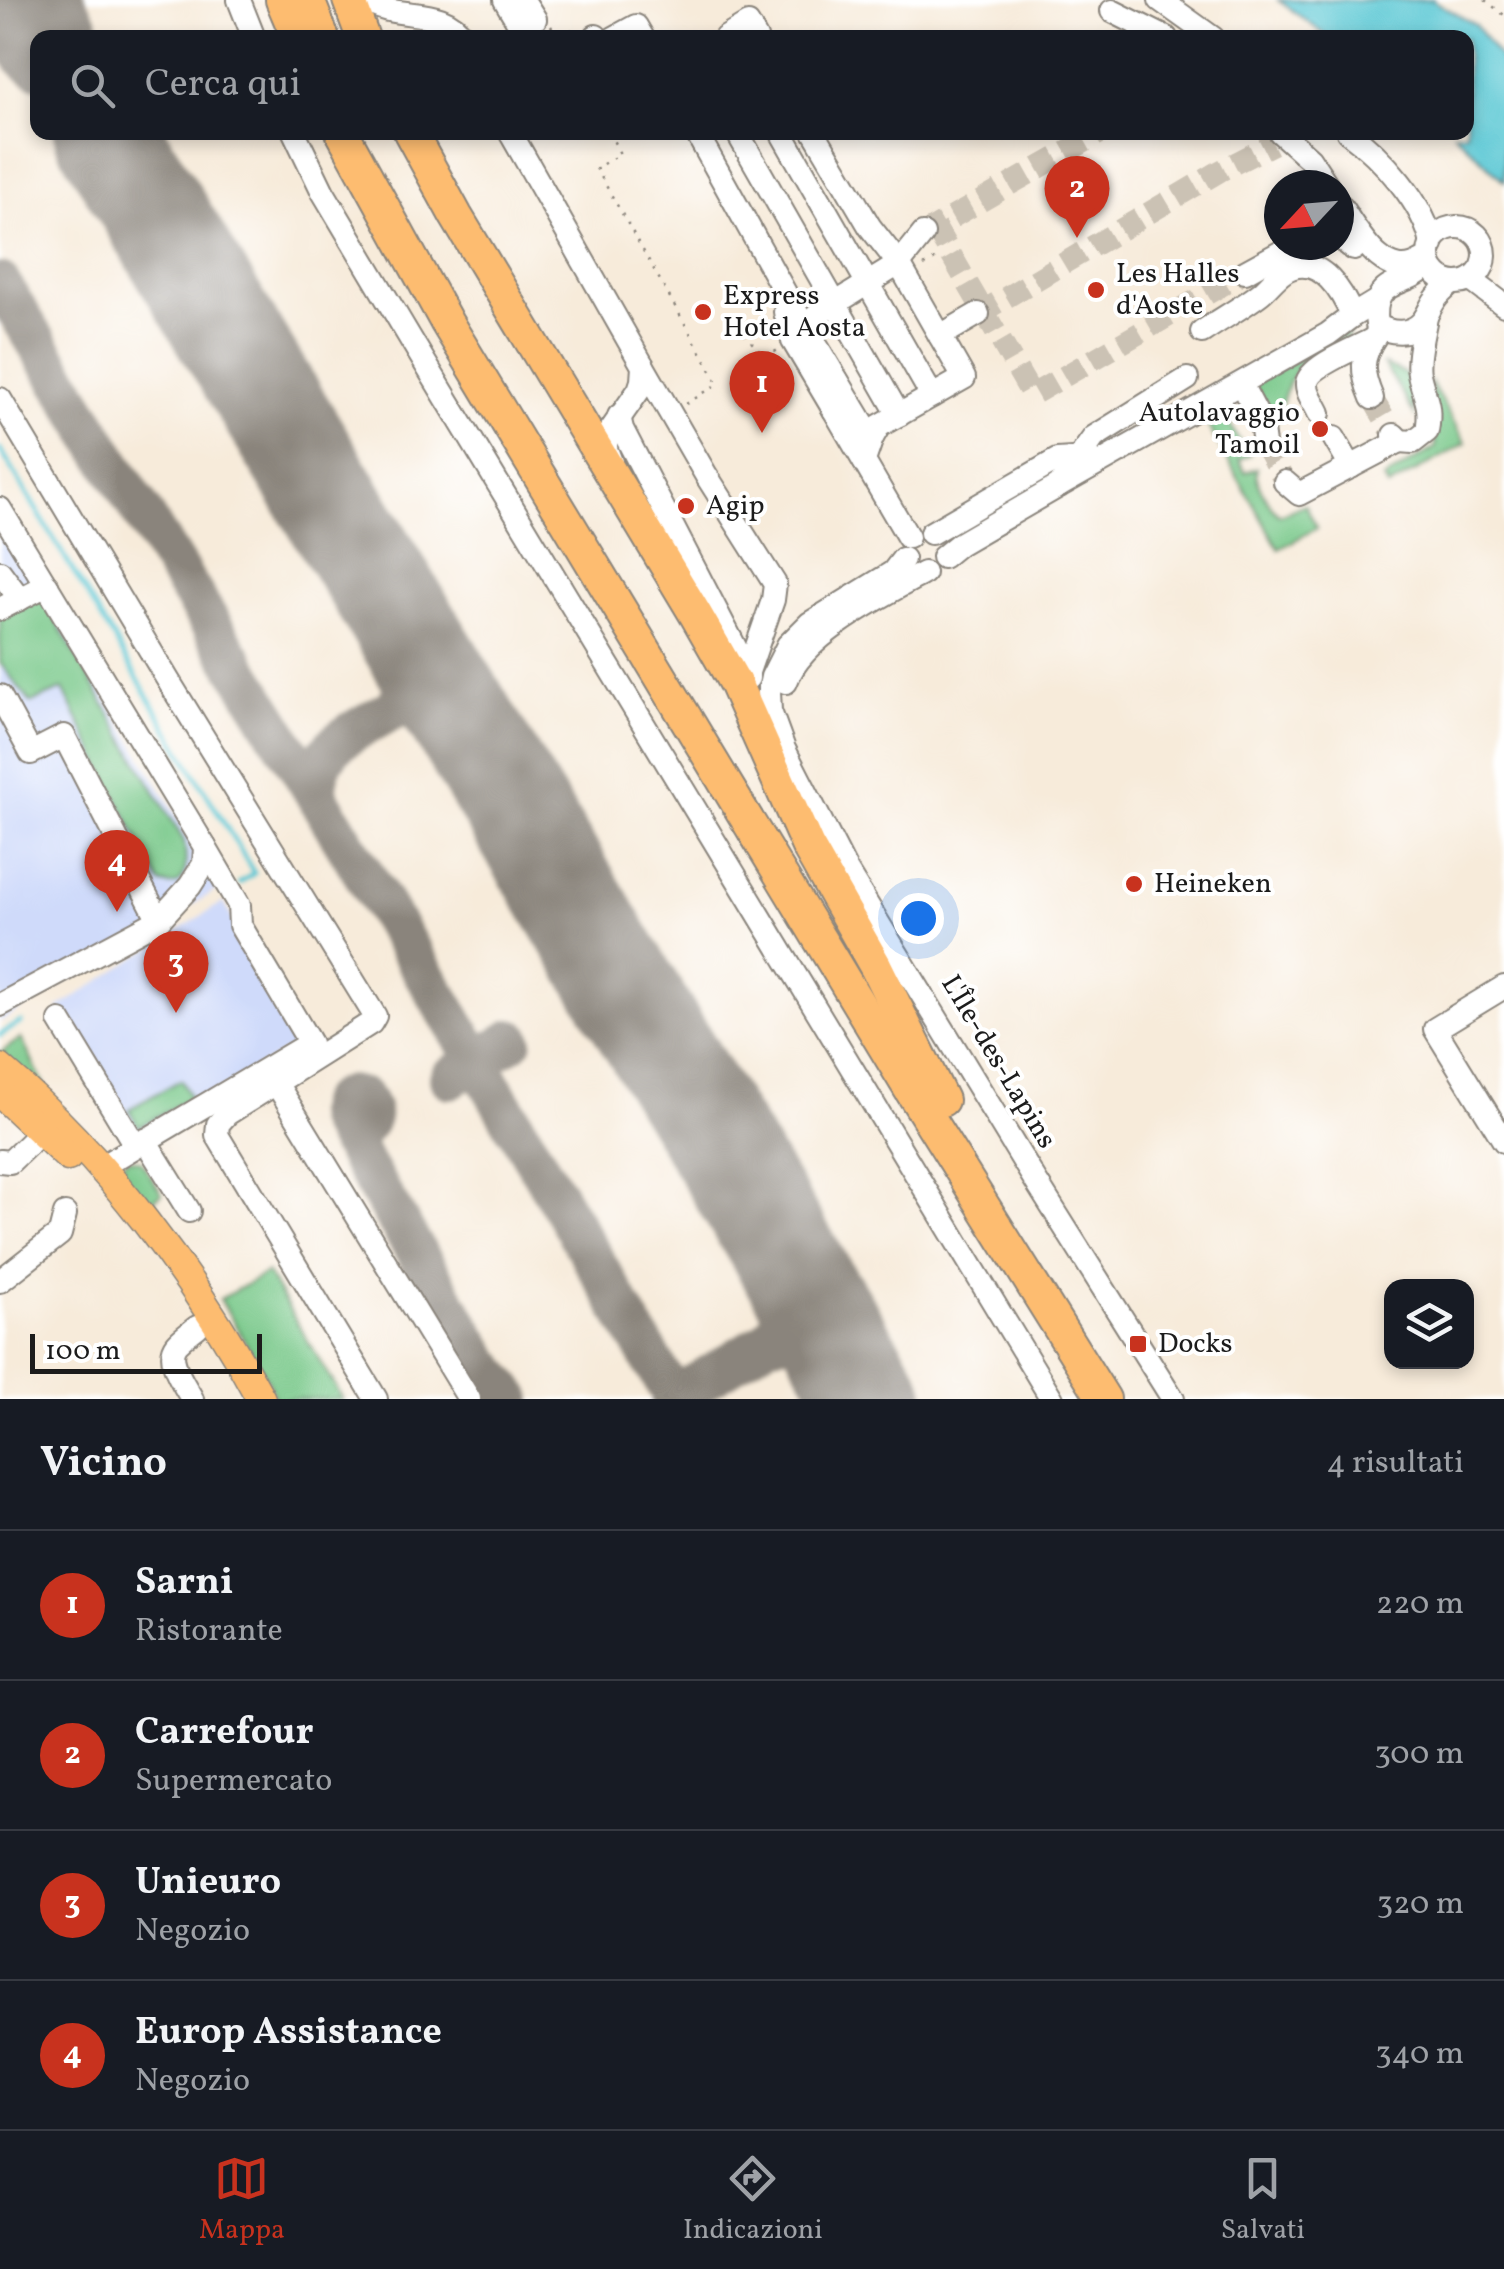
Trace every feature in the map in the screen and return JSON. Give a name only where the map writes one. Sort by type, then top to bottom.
[{"type":"highway","points":[[349,0],[361,30]]},
{"type":"highway","points":[[291,10],[314,30]]},
{"type":"highway","points":[[346,140],[447,323],[910,1090],[1104,1399]]},
{"type":"highway","points":[[370,140],[461,306],[1127,1399]]},
{"type":"highway","points":[[414,140],[696,615],[748,711],[808,848],[876,968],[942,1100]]},
{"type":"main road","points":[[0,1068],[54,1116],[101,1166],[206,1307],[262,1399]]},
{"type":"main road","points":[[0,1093],[98,1191],[198,1327],[240,1399]]},
{"type":"street","points":[[239,0],[251,30]]},
{"type":"street","points":[[366,0],[397,13],[440,18],[458,30]]},
{"type":"street","points":[[505,0],[522,27],[530,28],[535,19],[523,0]]},
{"type":"street","points":[[1160,0],[1202,30]]},
{"type":"street","points":[[1112,10],[1144,30]]},
{"type":"street","points":[[298,140],[323,192],[394,312],[1052,1399]]},
{"type":"street","points":[[515,140],[643,366],[774,584],[773,600],[748,672],[748,711]]},
{"type":"street","points":[[700,140],[837,380],[914,543],[911,570],[924,573]]},
{"type":"street","points":[[742,140],[899,414]]},
{"type":"street","points":[[722,180],[789,140]]},
{"type":"street","points":[[799,140],[868,283],[932,396]]},
{"type":"street","points":[[801,140],[899,264],[964,378],[880,426],[868,450]]},
{"type":"street","points":[[1278,140],[1301,170]]},
{"type":"street","points":[[1279,140],[1310,159],[1318,170]]},
{"type":"street","points":[[1358,140],[1424,218],[1439,276],[1469,276],[1495,285],[1504,296]]},
{"type":"street","points":[[1285,482],[1299,494],[1397,438],[1413,442],[1427,431],[1430,415],[1419,373],[1426,317],[1432,303],[1469,276],[1485,250],[1480,238],[1468,229],[1454,227],[1427,212],[1409,196]]},
{"type":"street","points":[[1354,225],[1390,266],[1409,268],[1431,253]]},
{"type":"street","points":[[1372,398],[1363,370],[1377,318],[1395,284],[1424,270],[1440,233],[1454,227]]},
{"type":"street","points":[[808,332],[814,316],[899,264],[923,234]]},
{"type":"street","points":[[1354,250],[1368,266],[1377,318]]},
{"type":"street","points":[[1245,272],[1267,260]]},
{"type":"street","points":[[1202,332],[1293,266],[1320,270],[1346,301],[1352,316]]},
{"type":"street","points":[[1469,276],[1504,305]]},
{"type":"street","points":[[789,300],[785,312],[794,341],[834,410],[868,450]]},
{"type":"street","points":[[940,336],[978,314]]},
{"type":"street","points":[[1328,334],[1352,316],[1377,318],[1406,332],[1426,317]]},
{"type":"street","points":[[1328,334],[1377,318]]},
{"type":"street","points":[[1319,413],[1306,385],[1308,377],[1377,318]]},
{"type":"street","name":"L'Île-des-Lapins","points":[[784,749],[780,718],[783,690],[802,654],[824,634],[936,568],[959,544],[1328,334]]},
{"type":"street","points":[[622,493],[605,442],[618,416],[639,390],[643,366]]},
{"type":"street","points":[[1059,486],[1094,437],[1187,379]]},
{"type":"street","points":[[834,410],[837,380]]},
{"type":"street","points":[[1240,384],[1262,422],[1264,444]]},
{"type":"street","points":[[0,399],[375,1016],[372,1024],[227,1114],[218,1124],[217,1135],[376,1399]]},
{"type":"street","points":[[618,416],[748,672]]},
{"type":"street","points":[[1334,438],[1351,467]]},
{"type":"street","points":[[1079,459],[1110,457]]},
{"type":"street","name":"L'Île-des-Lapins","points":[[1079,459],[1057,460],[914,543],[893,572],[810,623],[788,645],[772,677],[770,711],[784,749],[846,870],[1172,1399]]},
{"type":"street","points":[[0,508],[205,847],[239,906],[240,925],[310,1043],[101,1166]]},
{"type":"street","points":[[914,543],[940,540],[943,557]]},
{"type":"street","points":[[0,572],[10,604],[46,585]]},
{"type":"street","points":[[0,696],[31,753],[64,736],[159,920]]},
{"type":"street","points":[[0,1005],[159,920],[204,864],[205,847]]},
{"type":"street","points":[[1504,988],[1435,1029],[1504,1141]]},
{"type":"street","points":[[60,1021],[189,1211]]},
{"type":"street","points":[[276,1083],[469,1399]]},
{"type":"street","points":[[0,1161],[10,1162],[42,1131]]},
{"type":"street","points":[[0,1281],[60,1234],[65,1214]]},
{"type":"street","points":[[192,1399],[172,1354],[177,1344],[198,1327]]},
{"type":"path","points":[[1485,0],[1504,15]]},
{"type":"path","points":[[613,140],[620,154],[596,168],[707,357],[718,384],[682,407],[676,397],[665,403]]},
{"type":"path","points":[[744,334],[766,357],[776,351]]},
{"type":"shaded area","points":[[0,520],[220,888],[0,1022]]},
{"type":"shaded area","points":[[223,902],[300,1042],[137,1138],[58,1008]]},
{"type":"green space","points":[[1349,331],[1348,337],[1302,361],[1288,384],[1276,422],[1252,383]]},
{"type":"green space","points":[[1384,365],[1406,374],[1414,396],[1414,414]]},
{"type":"green space","points":[[1430,381],[1466,443],[1388,487],[1384,479],[1436,447]]},
{"type":"green space","points":[[1218,402],[1250,455],[1239,460],[1245,472],[1257,468],[1260,486],[1280,515],[1305,504],[1317,528],[1279,549],[1200,412]]},
{"type":"green space","points":[[42,597],[184,841],[184,873],[177,884],[160,883],[63,689],[31,703],[0,663],[0,617]]},
{"type":"green space","points":[[21,1038],[45,1087],[0,1053]]},
{"type":"green space","points":[[181,1080],[190,1098],[138,1127],[129,1109]]},
{"type":"green space","points":[[129,1158],[141,1161],[162,1194],[153,1200],[163,1217],[159,1219],[116,1168]]},
{"type":"green space","points":[[267,1273],[343,1399],[275,1399],[220,1299]]},
{"type":"water","points":[[1278,0],[1433,0],[1475,25],[1504,63],[1504,181],[1461,140],[1474,140],[1474,30],[1319,30]]},
{"type":"waterway","points":[[0,449],[254,873],[240,883]]},
{"type":"waterway","points":[[0,1035],[21,1022]]},
{"type":"taxiway","points":[[23,0],[33,12]]},
{"type":"taxiway","points":[[0,283],[301,770],[675,1399]]},
{"type":"taxiway","points":[[316,795],[317,777],[329,752],[338,742],[391,710],[406,691],[410,669],[403,623]]},
{"type":"taxiway","points":[[391,710],[417,707],[437,712],[474,740]]},
{"type":"taxiway","points":[[450,1078],[512,1040]]},
{"type":"taxiway","points":[[358,1154],[357,1137],[369,1115],[363,1099],[350,1096],[337,1106],[338,1122],[482,1362],[512,1399]]},
{"type":"taxiway","points":[[769,1339],[783,1318],[789,1296],[782,1249]]},
{"type":"taxiway","points":[[672,1399],[769,1339],[812,1339],[848,1358]]},
{"type":"runway","points":[[26,0],[44,30]]},
{"type":"runway","points":[[111,140],[873,1399]]},
{"type":"tunnel","points":[[923,234],[1088,140]]},
{"type":"tunnel","points":[[978,314],[1220,171],[1273,144]]},
{"type":"tunnel","points":[[935,227],[1032,395],[1245,272]]},
{"type":"tunnel","points":[[1372,398],[1394,435]]},
{"type":"tunnel","points":[[1264,444],[1285,482]]},
{"type":"place","name":"Carrefour","points":[[1077,238]]},
{"type":"place","name":"Les Halles d'Aoste","points":[[1096,290]]},
{"type":"place","name":"Express Hotel Aosta","points":[[703,312]]},
{"type":"place","name":"Autolavaggio Tamoil","points":[[1320,429]]},
{"type":"place","name":"Sarni","points":[[762,433]]},
{"type":"place","name":"Agip","points":[[686,506]]},
{"type":"place","name":"Heineken","points":[[1134,884]]},
{"type":"place","name":"Europ Assistance","points":[[117,912]]},
{"type":"place","name":"Unieuro","points":[[176,1013]]},
{"type":"place","name":"Docks","points":[[1138,1344]]}]
